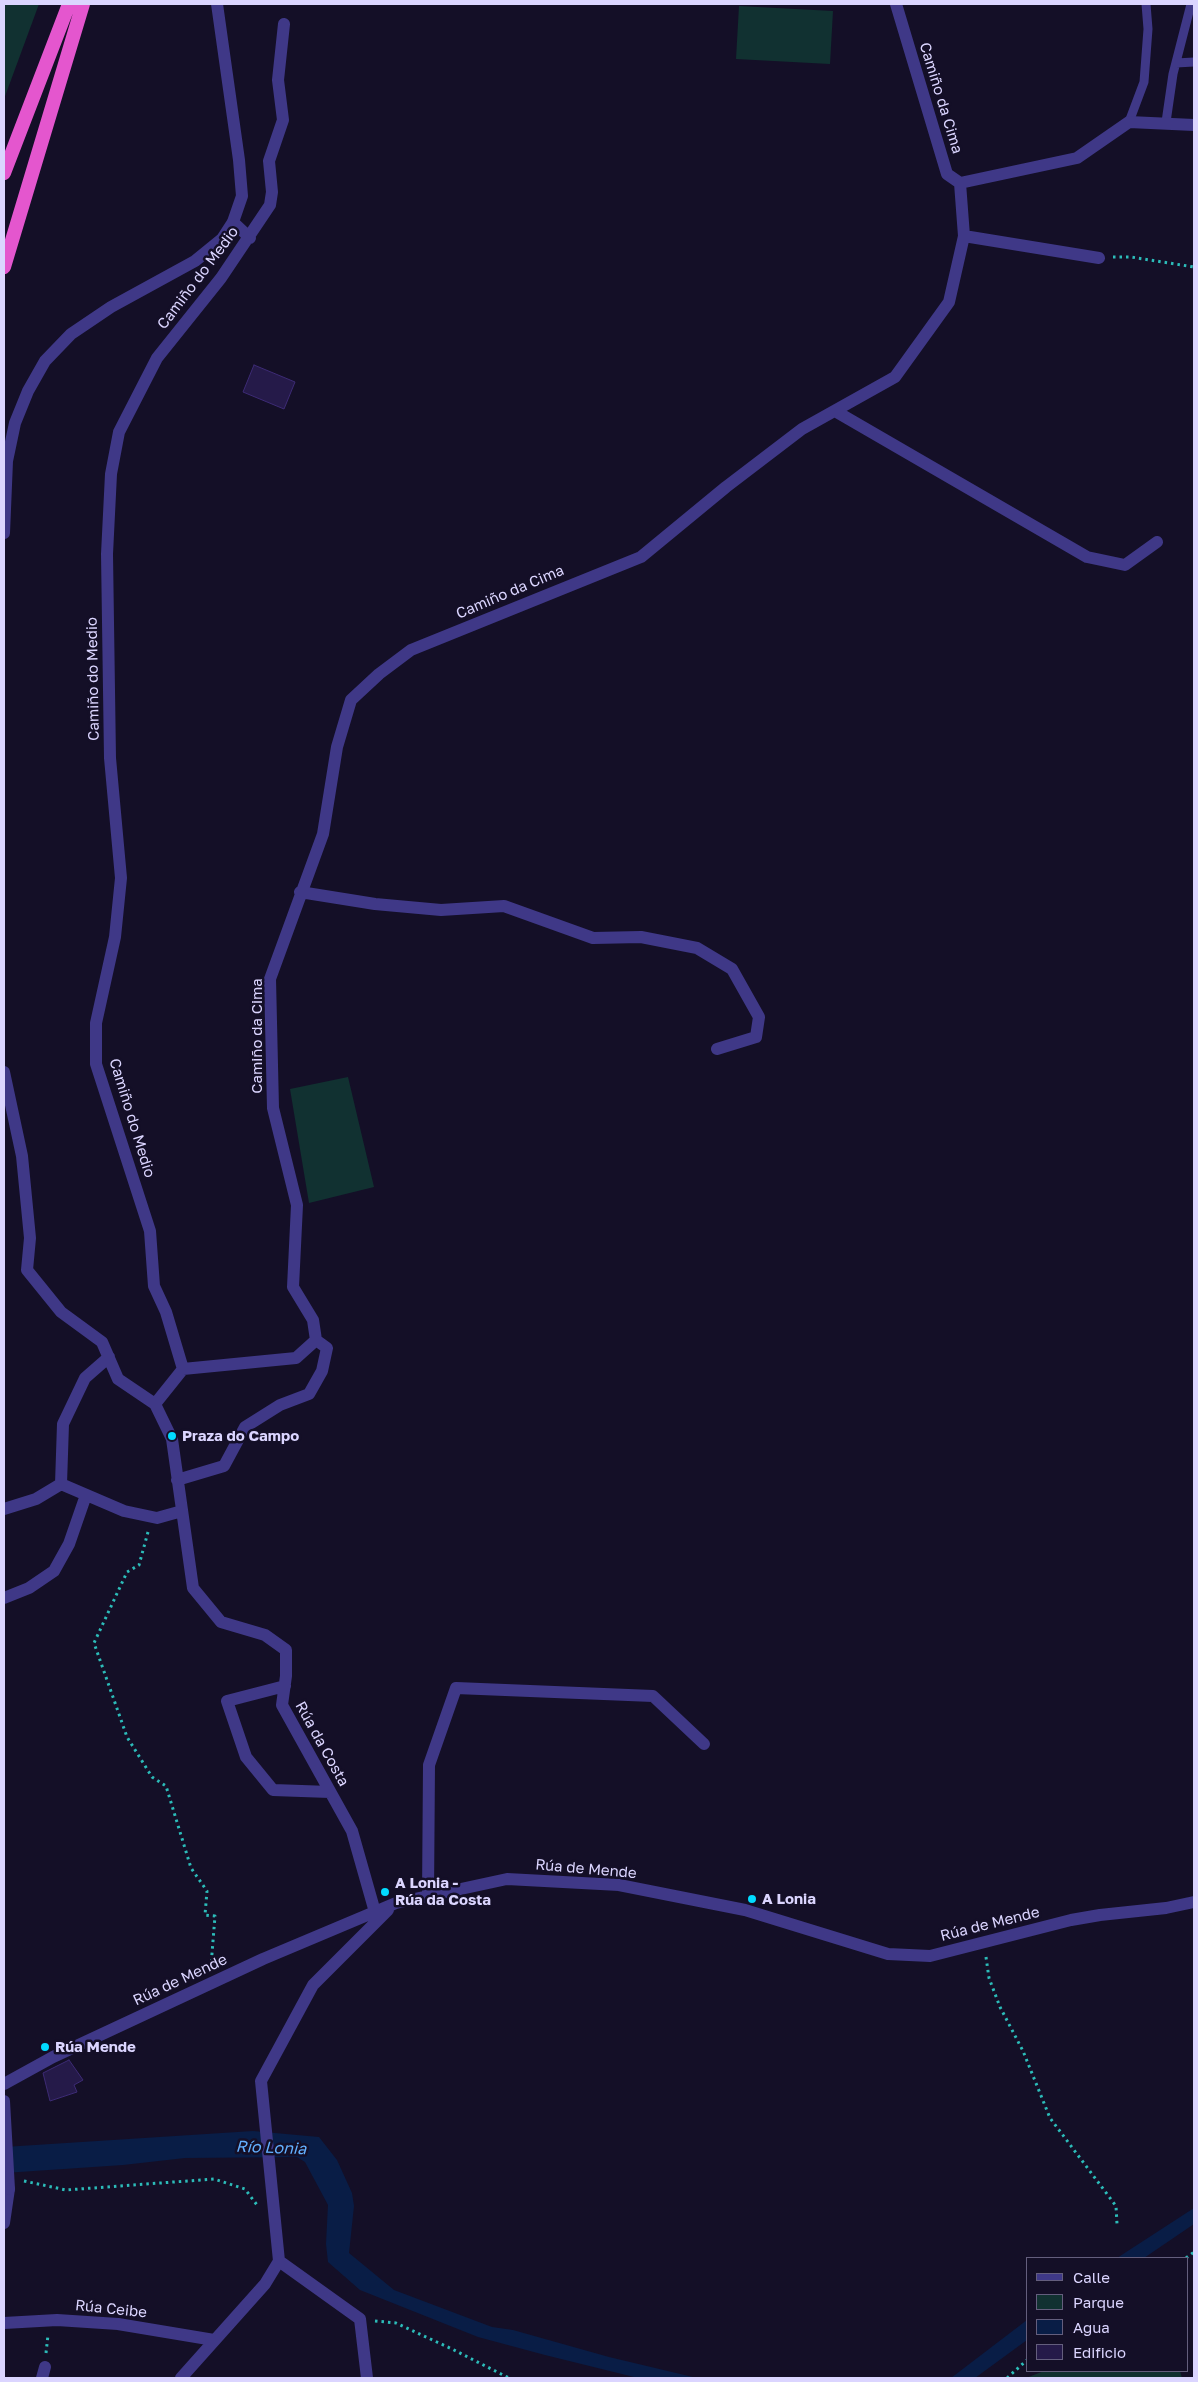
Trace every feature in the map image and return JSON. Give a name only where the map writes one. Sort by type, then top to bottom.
[{"type":"highway","points":[[4,173],[70,4]]},
{"type":"highway","points":[[4,267],[83,4]]},
{"type":"street","points":[[4,534],[7,461],[15,423],[28,391],[45,361],[71,334],[111,307],[195,261],[222,238],[233,222],[242,196],[239,160],[217,4]]},
{"type":"street","name":"Camiño da Cima","points":[[177,1480],[224,1466],[245,1427],[280,1405],[309,1394],[322,1371],[327,1348],[316,1340],[313,1320],[293,1288],[297,1205],[273,1108],[270,979],[300,892],[323,834],[337,747],[351,700],[379,674],[412,650],[641,557],[802,429],[895,377],[950,302],[964,236],[960,183],[947,174],[896,4]]},
{"type":"street","name":"Camiño do Medio","points":[[183,1369],[166,1312],[154,1286],[150,1231],[96,1064],[96,1023],[115,937],[120,878],[110,758],[107,554],[111,474],[119,432],[158,358],[250,238],[270,205],[272,192],[269,161],[283,120],[278,80],[284,24]]},
{"type":"street","points":[[960,183],[1077,158],[1128,122],[1166,122],[1194,125]]},
{"type":"street","points":[[233,222],[250,238]]},
{"type":"street","points":[[964,236],[1099,258]]},
{"type":"street","points":[[835,411],[1087,557],[1126,565],[1157,542]]},
{"type":"street","points":[[300,892],[374,904],[440,910],[504,906],[593,938],[641,937],[697,948],[732,969],[759,1018],[756,1037],[717,1049]]},
{"type":"street","points":[[4,1072],[22,1156],[30,1238],[27,1270],[61,1312],[102,1342],[118,1379],[155,1404],[183,1369],[296,1358],[316,1340]]},
{"type":"street","points":[[61,1484],[63,1424],[85,1378],[109,1357]]},
{"type":"street","name":"Rúa da Costa","points":[[155,1404],[172,1439],[193,1588],[221,1622],[265,1635],[286,1650],[285,1686],[282,1705],[352,1831],[374,1912]]},
{"type":"street","points":[[61,1484],[124,1511],[157,1518],[182,1511]]},
{"type":"street","points":[[4,1509],[36,1499],[61,1484]]},
{"type":"street","points":[[4,1598],[29,1588],[54,1571],[69,1544],[86,1495]]},
{"type":"street","points":[[285,1686],[228,1701],[246,1757],[273,1790],[330,1792]]},
{"type":"street","points":[[428,1896],[429,1765],[456,1688],[583,1691],[653,1696],[704,1744]]},
{"type":"street","name":"Rúa de Mende","points":[[4,2084],[53,2057],[209,1984],[396,1903],[507,1879],[619,1885],[745,1910],[888,1954],[930,1956],[1090,1916],[1166,1908],[1194,1902]]},
{"type":"street","points":[[181,2378],[265,2284],[279,2255],[261,2081],[313,1985],[369,1927],[396,1903]]},
{"type":"street","points":[[4,2101],[9,2188],[4,2223]]},
{"type":"street","points":[[279,2255],[360,2319],[367,2378]]},
{"type":"street","name":"Rúa Ceibe","points":[[4,2323],[49,2322],[57,2320],[118,2324],[214,2340]]},
{"type":"lane","points":[[1128,122],[1144,82],[1148,29],[1146,4]]},
{"type":"lane","points":[[1166,122],[1176,62],[1191,4]]},
{"type":"lane","points":[[1176,62],[1194,62]]},
{"type":"path","points":[[1099,258],[1131,257],[1194,268]]},
{"type":"path","points":[[152,1517],[139,1565],[127,1572],[94,1643],[127,1737],[152,1777],[166,1786],[191,1868],[207,1891],[205,1915],[215,1916],[209,1984]]},
{"type":"path","points":[[984,1943],[989,1978],[994,1992],[1023,2051],[1050,2118],[1116,2206],[1117,2224]]},
{"type":"path","points":[[20,2181],[28,2180],[66,2190],[214,2179],[245,2189],[262,2213]]},
{"type":"path","points":[[360,2319],[396,2323],[509,2378]]},
{"type":"path","points":[[43,2373],[49,2322]]},
{"type":"path","points":[[1007,2378],[1026,2361]]},
{"type":"green space","points":[[4,4],[39,4],[4,99]]},
{"type":"green space","points":[[739,6],[833,11],[830,64],[736,59]]},
{"type":"green space","points":[[348,1077],[374,1187],[309,1203],[290,1089]]},
{"type":"green space","points":[[1041,2372],[1180,2372],[1182,2378],[1026,2378]]},
{"type":"water","name":"Río Lonia","points":[[253,2131],[319,2137],[337,2160],[352,2193],[354,2206],[349,2253],[394,2290],[492,2327],[513,2330],[609,2357],[697,2378],[638,2378],[545,2355],[478,2337],[360,2290],[328,2262],[326,2244],[328,2205],[305,2162],[297,2157],[185,2158],[123,2165],[4,2173],[4,2147]]},
{"type":"water","points":[[1194,2208],[1194,2224],[1145,2257],[1119,2257]]},
{"type":"water","points":[[1026,2321],[1026,2341],[975,2378],[951,2378]]},
{"type":"building","points":[[254,365],[295,382],[284,409],[243,392]]},
{"type":"building","points":[[69,2060],[83,2080],[74,2085],[77,2092],[50,2101],[43,2073]]},
{"type":"place","name":"Praza do Campo","points":[[172,1436]]},
{"type":"place","name":"A Lonia - Rúa da Costa","points":[[385,1892]]},
{"type":"place","name":"A Lonia","points":[[752,1899]]},
{"type":"place","name":"Rúa Mende","points":[[45,2047]]}]
